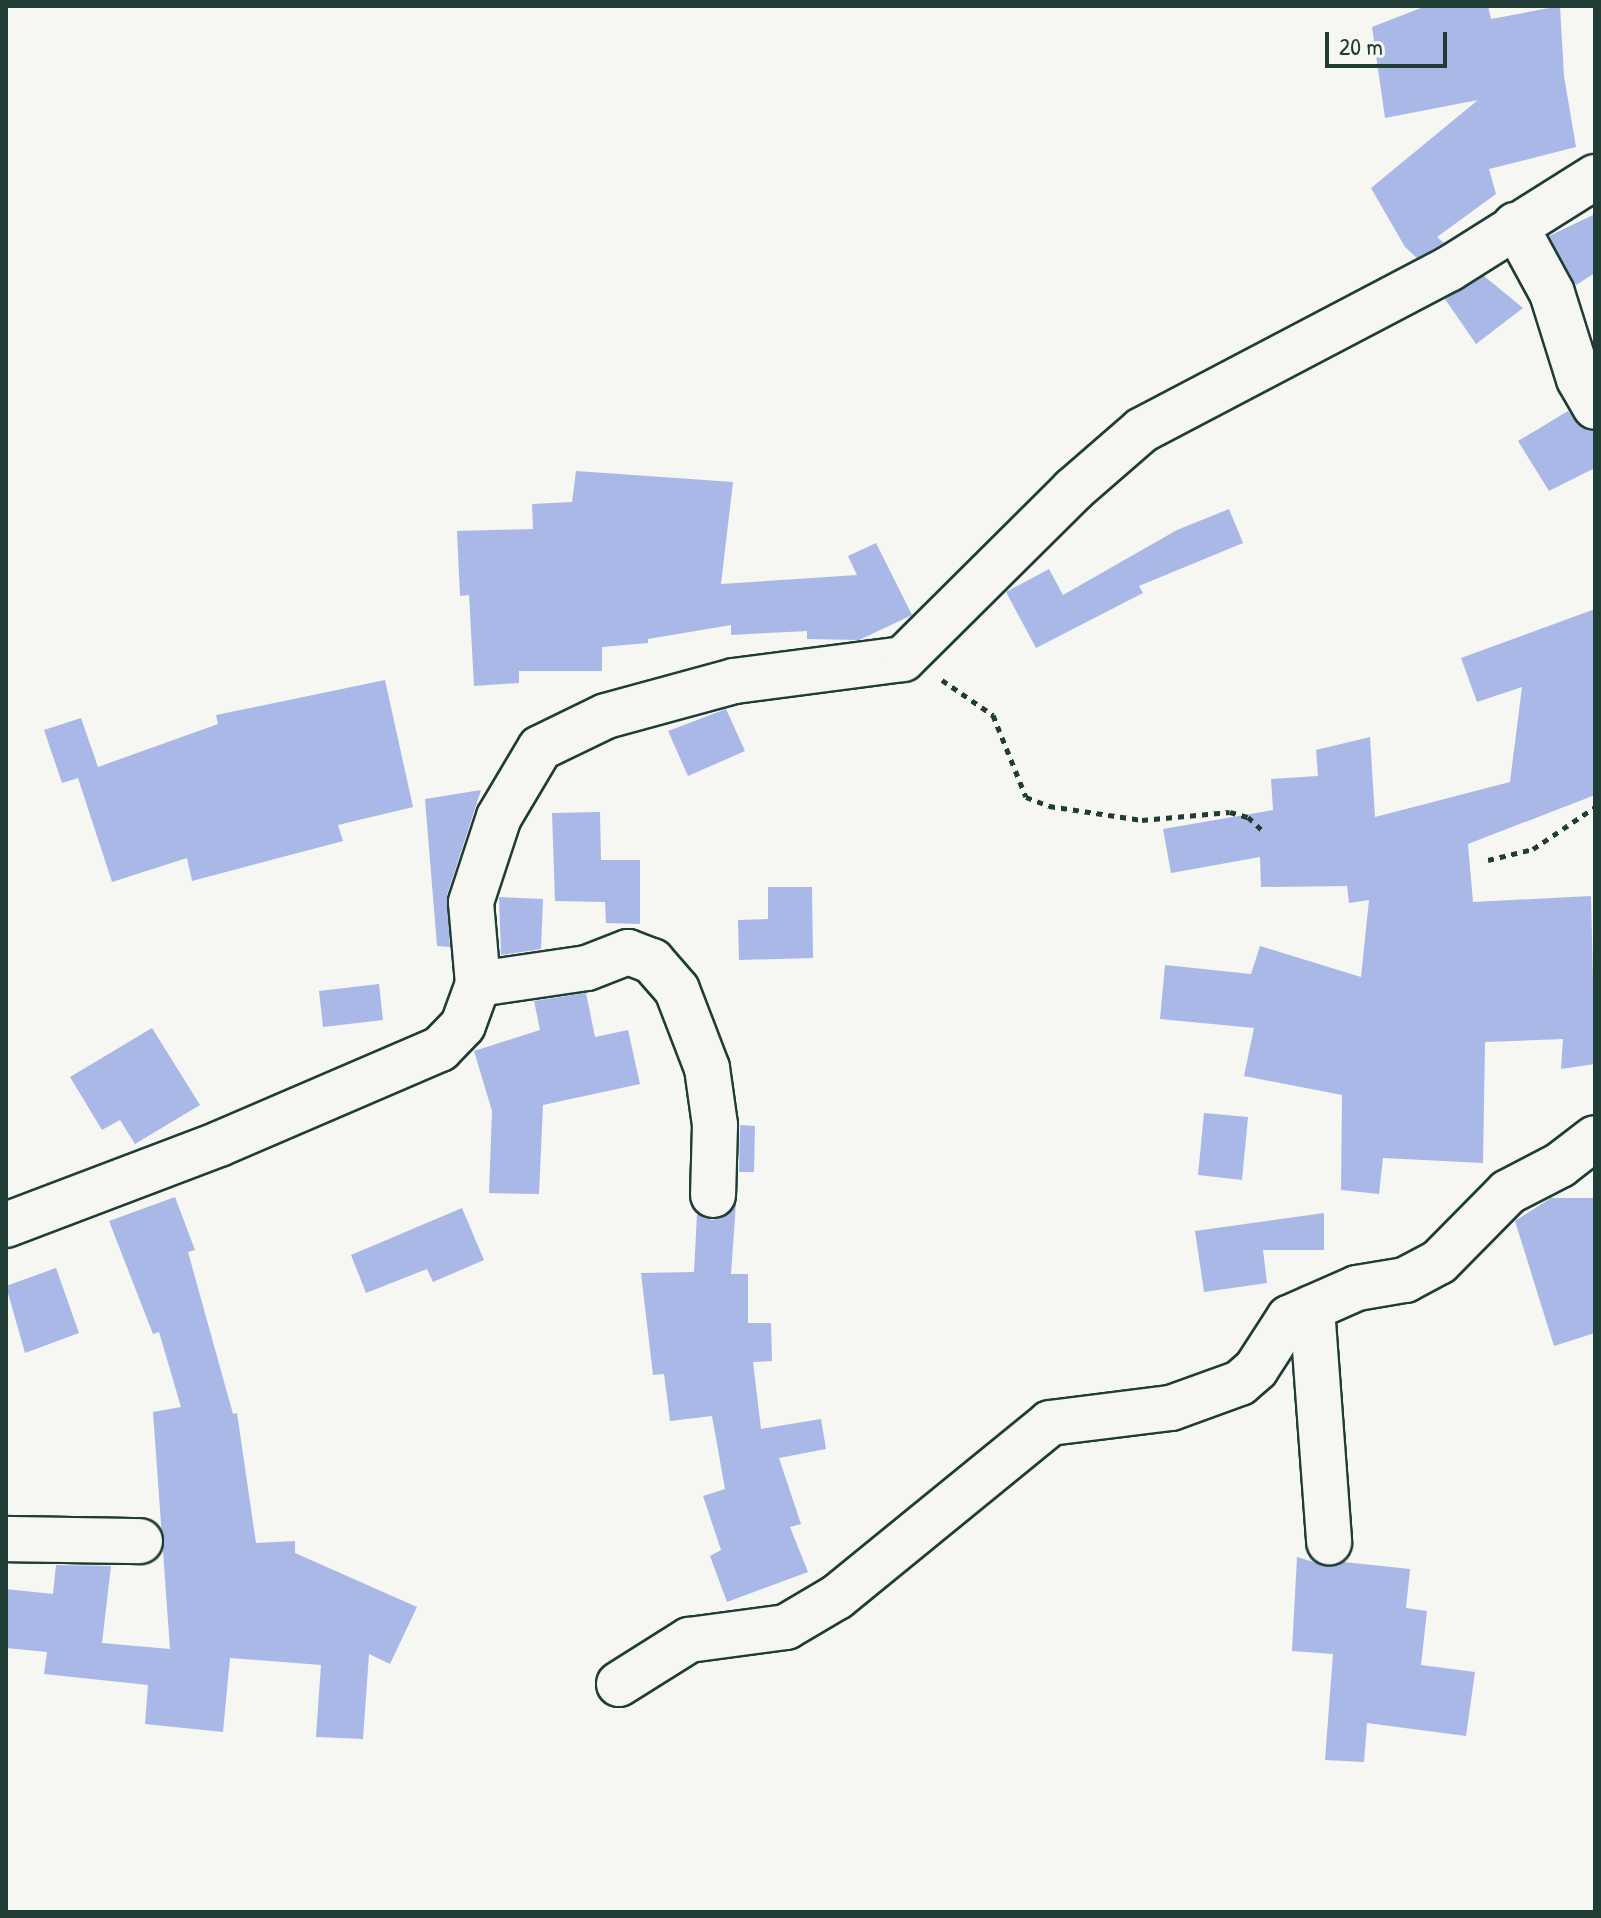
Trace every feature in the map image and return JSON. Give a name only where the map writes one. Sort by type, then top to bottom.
[{"type":"street","points":[[6,1225],[219,1144],[440,1049],[463,1025],[478,984],[471,902],[499,817],[540,748],[606,716],[734,681],[903,659],[1073,490],[1142,430],[1449,269],[1595,177]]},
{"type":"street","points":[[1515,225],[1552,293],[1579,379],[1595,407]]},
{"type":"street","points":[[478,984],[587,968],[628,952],[652,961],[677,990],[707,1068],[715,1125],[713,1195]]},
{"type":"street","points":[[619,1684],[689,1640],[786,1627],[837,1597],[1050,1423],[1171,1408],[1240,1383],[1256,1369],[1289,1318],[1357,1288],[1405,1280],[1439,1262],[1508,1192],[1560,1165],[1595,1138]]},
{"type":"street","points":[[1312,1308],[1329,1542]]},
{"type":"street","points":[[6,1539],[140,1541]]},
{"type":"path","points":[[903,659],[962,691],[993,715],[1026,797],[1049,806],[1142,820],[1230,812],[1248,817],[1262,830]]},
{"type":"path","points":[[1488,860],[1533,849],[1595,807]]},
{"type":"building","points":[[1426,6],[1488,6],[1491,19],[1560,6],[1564,76],[1576,147],[1489,169],[1496,194],[1437,237],[1444,243],[1417,258],[1405,247],[1371,188],[1478,100],[1385,118],[1372,27]]},
{"type":"building","points":[[1595,214],[1595,273],[1576,285],[1549,236]]},
{"type":"building","points":[[1484,276],[1523,308],[1476,344],[1445,299]]},
{"type":"building","points":[[1568,411],[1582,428],[1595,432],[1595,468],[1549,491],[1518,441]]},
{"type":"building","points":[[576,471],[733,482],[721,584],[857,575],[848,556],[876,543],[912,615],[859,640],[807,639],[807,631],[731,635],[731,625],[648,639],[648,643],[602,647],[602,671],[519,671],[519,683],[474,686],[469,595],[460,596],[457,531],[533,529],[532,504],[572,502]]},
{"type":"building","points":[[1229,509],[1243,543],[1139,586],[1143,593],[1036,648],[1006,592],[1049,569],[1063,595],[1177,530]]},
{"type":"building","points":[[1595,609],[1595,795],[1468,844],[1473,902],[1591,896],[1595,1064],[1561,1069],[1563,1039],[1485,1042],[1483,1163],[1383,1158],[1379,1194],[1341,1190],[1342,1095],[1244,1076],[1254,1028],[1160,1019],[1165,965],[1251,974],[1260,946],[1361,977],[1369,900],[1349,903],[1347,886],[1261,887],[1260,857],[1171,873],[1163,829],[1273,810],[1271,779],[1318,776],[1316,750],[1370,737],[1375,817],[1510,782],[1522,687],[1477,702],[1461,658]]},
{"type":"building","points":[[385,680],[413,807],[338,825],[343,841],[192,881],[187,858],[112,882],[78,778],[62,783],[44,730],[81,718],[98,767],[218,724],[216,715]]},
{"type":"building","points":[[726,709],[745,751],[688,776],[668,731]]},
{"type":"building","points":[[481,790],[447,895],[450,947],[437,946],[425,799]]},
{"type":"building","points":[[600,812],[601,860],[640,860],[640,924],[606,923],[605,902],[555,901],[552,813]]},
{"type":"building","points":[[768,887],[812,887],[813,958],[739,960],[738,920],[768,919]]},
{"type":"building","points":[[499,897],[543,899],[541,949],[501,955]]},
{"type":"building","points":[[379,984],[383,1020],[323,1027],[319,991]]},
{"type":"building","points":[[586,993],[595,1037],[628,1030],[640,1084],[543,1105],[539,1194],[489,1193],[492,1111],[474,1051],[540,1030],[534,1001]]},
{"type":"building","points":[[152,1028],[200,1105],[135,1144],[120,1120],[102,1130],[70,1077]]},
{"type":"building","points":[[1204,1113],[1248,1117],[1242,1180],[1198,1175]]},
{"type":"building","points":[[740,1125],[755,1126],[754,1172],[739,1172]]},
{"type":"building","points":[[175,1197],[195,1250],[188,1252],[233,1414],[237,1413],[256,1543],[295,1541],[295,1553],[417,1607],[390,1664],[369,1654],[363,1739],[316,1737],[321,1665],[230,1658],[223,1732],[145,1724],[148,1685],[44,1674],[47,1652],[6,1648],[6,1589],[53,1594],[56,1565],[111,1566],[102,1643],[170,1649],[153,1412],[181,1407],[159,1332],[153,1334],[109,1221]]},
{"type":"building","points":[[1551,1198],[1595,1198],[1595,1333],[1554,1346],[1515,1221]]},
{"type":"building","points":[[736,1203],[731,1274],[748,1274],[748,1323],[771,1323],[772,1361],[753,1362],[761,1429],[821,1419],[826,1449],[779,1458],[801,1524],[790,1527],[808,1572],[727,1602],[710,1556],[721,1550],[703,1496],[725,1489],[712,1416],[670,1421],[664,1374],[653,1375],[641,1273],[694,1272],[697,1214],[712,1220],[724,1217]]},
{"type":"building","points":[[462,1208],[484,1260],[433,1282],[427,1269],[366,1293],[351,1255]]},
{"type":"building","points":[[1324,1213],[1324,1250],[1263,1250],[1267,1283],[1204,1292],[1195,1231]]},
{"type":"building","points":[[56,1268],[79,1333],[25,1353],[6,1286]]},
{"type":"building","points":[[1297,1557],[1330,1567],[1344,1562],[1410,1569],[1406,1608],[1427,1611],[1421,1665],[1475,1672],[1466,1736],[1367,1723],[1364,1762],[1325,1760],[1333,1654],[1292,1651]]}]
